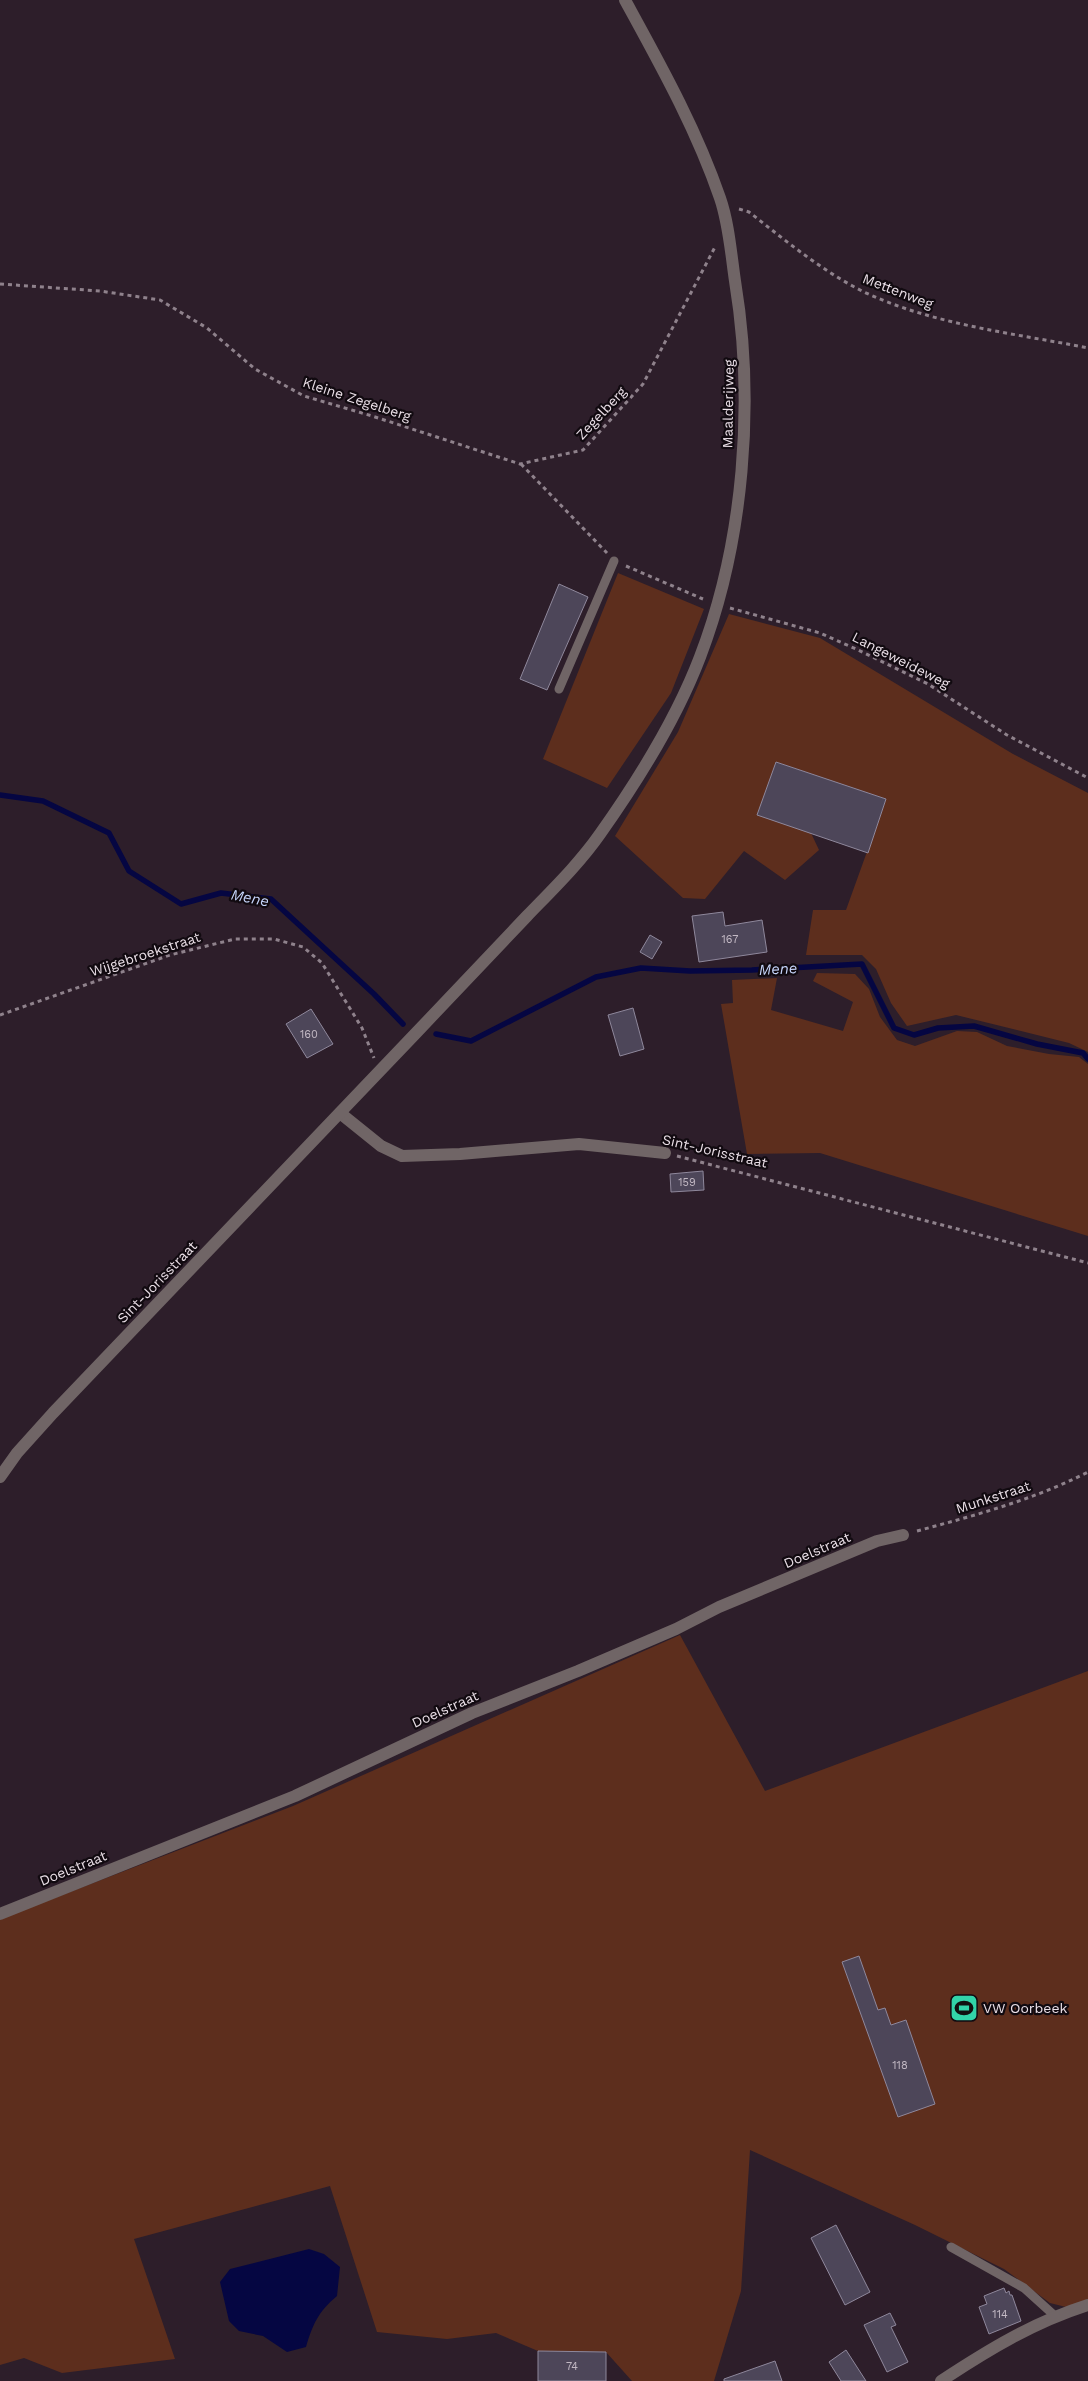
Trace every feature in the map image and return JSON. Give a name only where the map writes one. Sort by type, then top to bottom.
[{"type":"street","name":"Maalderijweg","points":[[618,807],[674,712],[699,659],[717,605],[740,480],[745,371],[741,318],[722,202],[696,137],[667,77],[624,0]]},
{"type":"street","name":"Sint-Jorisstraat","points":[[0,1477],[53,1412],[380,1072],[564,877],[598,838],[618,807]]},
{"type":"street","name":"Sint-Jorisstraat","points":[[340,1113],[381,1146],[402,1156],[460,1154],[579,1144],[664,1153]]},
{"type":"street","name":"Doelstraat","points":[[0,1914],[295,1796],[472,1713],[578,1671],[676,1629],[718,1607],[877,1541],[903,1535]]},
{"type":"street","points":[[941,2381],[998,2344],[1055,2316],[1088,2305]]},
{"type":"lane","points":[[559,689],[614,561]]},
{"type":"lane","points":[[950,2248],[1024,2288],[1055,2316]]},
{"type":"path","name":"Mettenweg","points":[[722,202],[749,212],[802,254],[837,277],[888,302],[947,321],[1088,348]]},
{"type":"path","name":"Zegelberg","points":[[520,464],[583,450],[643,384],[726,225]]},
{"type":"path","name":"Kleine Zegelberg","points":[[0,284],[100,291],[160,300],[207,328],[255,369],[304,396],[520,464]]},
{"type":"path","points":[[520,464],[614,561],[717,605]]},
{"type":"path","name":"Langeweideweg","points":[[717,605],[820,633],[856,649],[928,684],[1007,735],[1088,778]]},
{"type":"path","name":"Wijgebroekstraat","points":[[0,1015],[170,955],[235,939],[274,939],[302,948],[322,963],[362,1028],[380,1072]]},
{"type":"path","name":"Sint-Jorisstraat","points":[[664,1153],[1088,1263]]},
{"type":"path","name":"Munkstraat","points":[[903,1535],[992,1511],[1063,1484],[1088,1472]]},
{"type":"shaded area","points":[[618,573],[704,609],[671,693],[607,788],[543,759]]},
{"type":"shaded area","points":[[729,614],[820,638],[1013,754],[1088,793],[1088,1052],[1069,1043],[956,1015],[907,1026],[891,1003],[876,969],[862,955],[806,955],[813,910],[846,910],[886,799],[776,762],[758,815],[811,833],[819,850],[785,880],[744,851],[705,899],[683,898],[615,836],[678,732]]},
{"type":"shaded area","points":[[817,973],[855,974],[869,989],[880,1017],[897,1040],[915,1046],[957,1031],[977,1032],[1007,1046],[1049,1054],[1079,1057],[1088,1064],[1088,1236],[820,1153],[747,1154],[721,1004],[733,1003],[732,980],[777,978],[771,1010],[843,1031],[853,1002],[813,981]]},
{"type":"shaded area","points":[[680,1635],[765,1791],[1088,1671],[1088,2302],[1070,2308],[1050,2303],[1004,2269],[915,2225],[750,2150],[741,2291],[714,2381],[632,2381],[606,2352],[538,2351],[496,2333],[447,2339],[377,2332],[330,2186],[134,2239],[175,2359],[62,2373],[24,2358],[0,2365],[0,1919],[293,1806]]},
{"type":"shaded area","points":[[309,2249],[324,2254],[340,2267],[337,2296],[325,2307],[317,2319],[306,2347],[287,2352],[263,2336],[239,2331],[229,2321],[220,2282],[230,2269]]},
{"type":"building","points":[[559,584],[588,597],[547,690],[520,679]]},
{"type":"building","points":[[776,762],[886,799],[868,853],[757,815]]},
{"type":"building","points":[[723,912],[725,926],[762,920],[767,952],[699,962],[692,916]]},
{"type":"building","points":[[650,935],[662,942],[652,959],[640,952]]},
{"type":"building","points":[[633,1008],[644,1049],[620,1056],[608,1015]]},
{"type":"building","points":[[311,1009],[333,1044],[307,1058],[286,1024]]},
{"type":"building","points":[[703,1171],[704,1190],[671,1192],[670,1174]]},
{"type":"building","points":[[859,1956],[878,2010],[885,2008],[891,2025],[906,2020],[935,2104],[898,2117],[842,1962]]},
{"type":"building","points":[[836,2225],[870,2292],[845,2305],[811,2238]]},
{"type":"building","points":[[1004,2288],[1006,2293],[1009,2291],[1010,2295],[1012,2295],[1021,2321],[989,2334],[979,2307],[987,2304],[984,2296]]},
{"type":"building","points":[[890,2313],[896,2325],[891,2327],[908,2362],[887,2372],[864,2325]]},
{"type":"building","points":[[846,2350],[866,2381],[841,2381],[829,2362]]},
{"type":"building","points":[[538,2351],[606,2352],[606,2381],[538,2381]]},
{"type":"building","points":[[775,2361],[782,2381],[724,2381],[724,2379]]},
{"type":"waterway","name":"Mene","points":[[0,795],[43,801],[109,833],[129,871],[181,904],[221,893],[271,899],[374,994],[403,1024]]},
{"type":"waterway","name":"Mene","points":[[436,1034],[471,1041],[596,977],[641,968],[690,971],[752,970],[862,964],[894,1028],[914,1035],[938,1028],[974,1026],[1037,1044],[1083,1053],[1088,1059]]},
{"type":"place","name":"VW Oorbeek","points":[[964,2008]]}]
